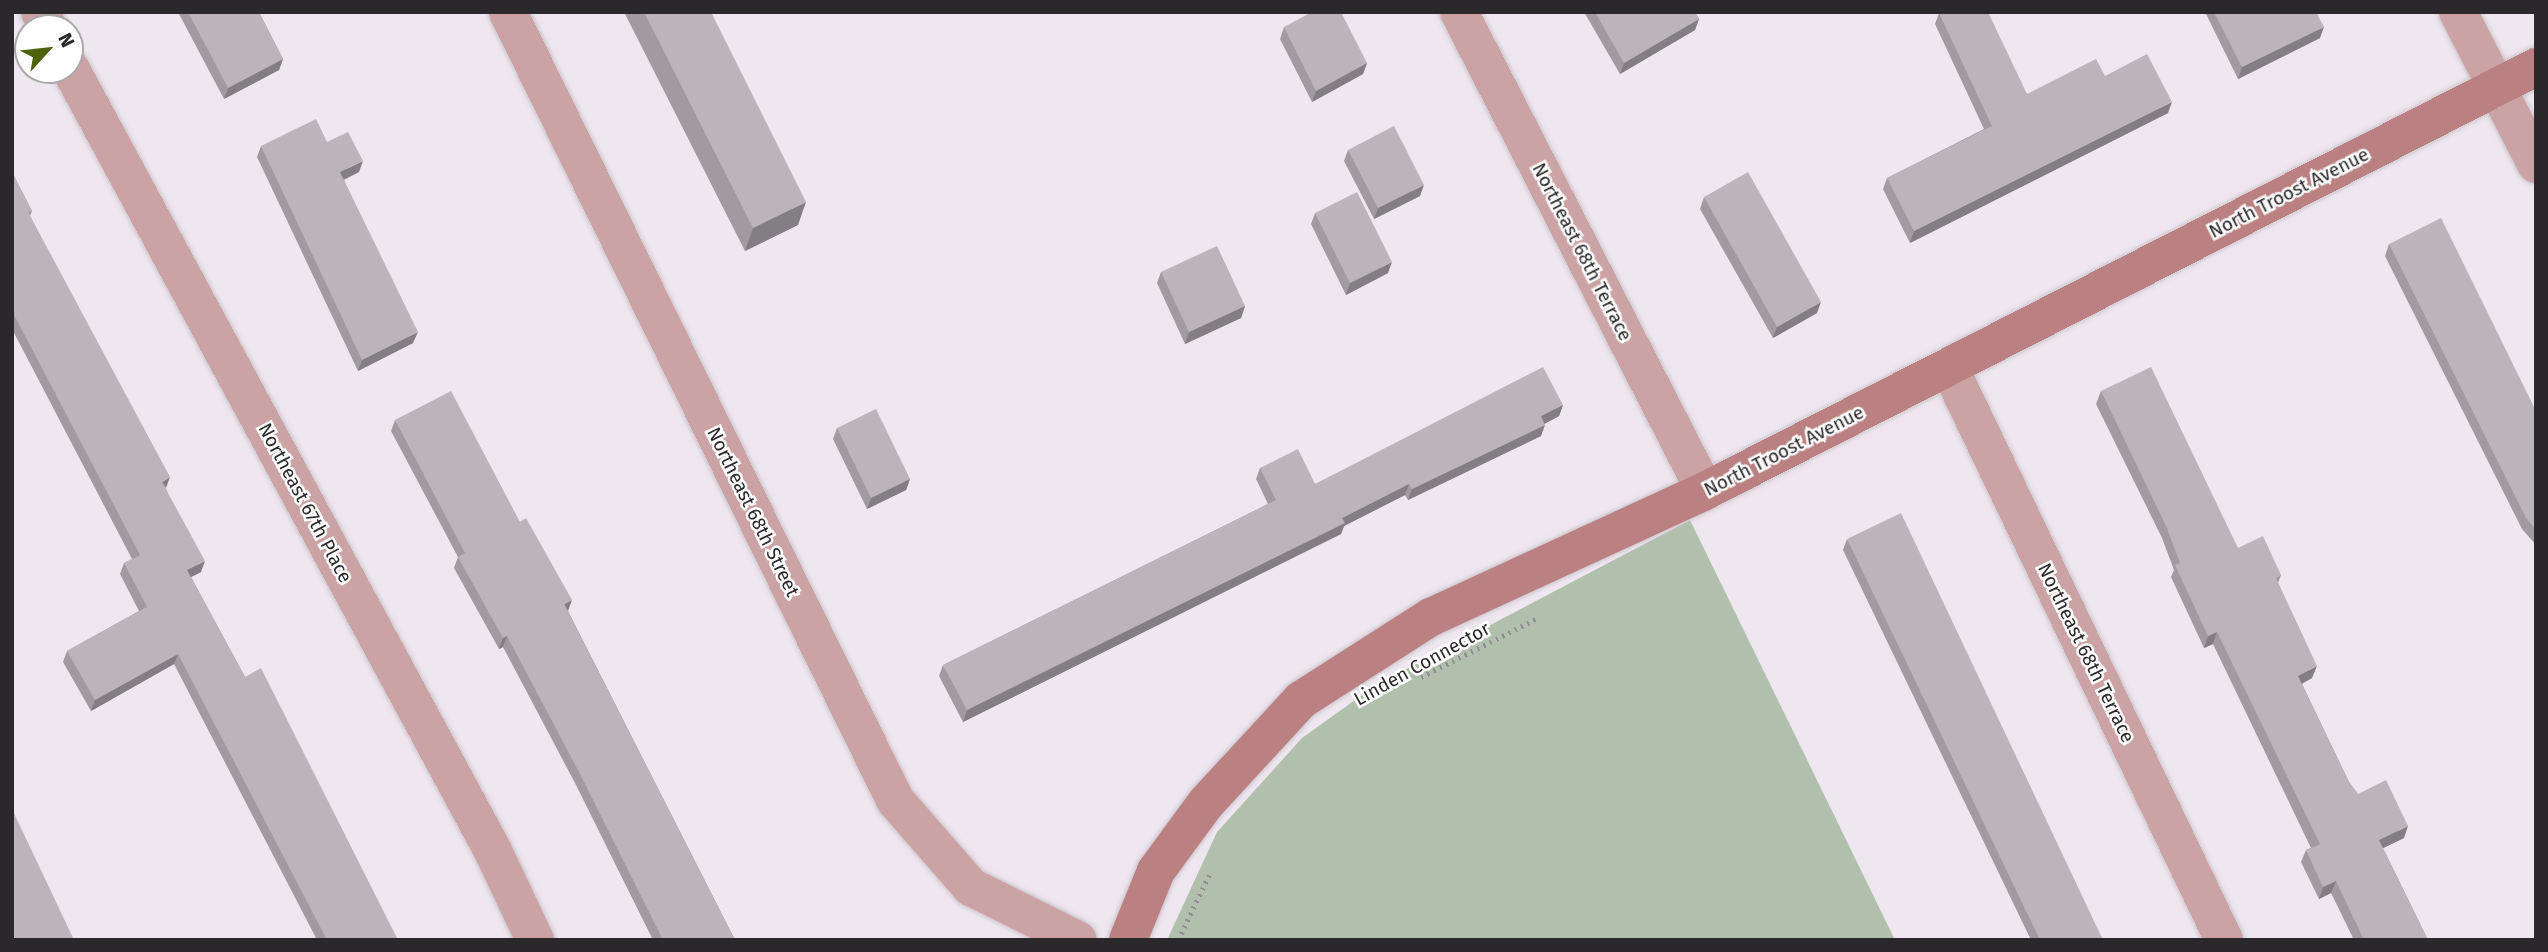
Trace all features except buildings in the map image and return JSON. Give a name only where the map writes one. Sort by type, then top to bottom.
[{"type":"street","name":"Northeast 68th Street","points":[[508,12],[894,800],[971,887],[1078,940]]},
{"type":"street","name":"Northeast 68th Terrace","points":[[1459,12],[1705,491]]},
{"type":"street","points":[[2458,12],[2536,164]]},
{"type":"street","name":"North Troost Avenue","points":[[1128,940],[1156,871],[1206,803],[1301,700],[1430,617],[1705,491],[2536,67]]},
{"type":"street","name":"Northeast 67th Place","points":[[79,84],[492,849],[535,940]]},
{"type":"street","name":"Northeast 68th Terrace","points":[[1949,367],[2224,940]]},
{"type":"path","name":"Linden Connector","points":[[1411,682],[1544,615]]},
{"type":"path","points":[[1178,940],[1217,862]]},
{"type":"green space","points":[[1690,520],[1895,940],[1167,940],[1217,832],[1302,738],[1376,685]]}]
